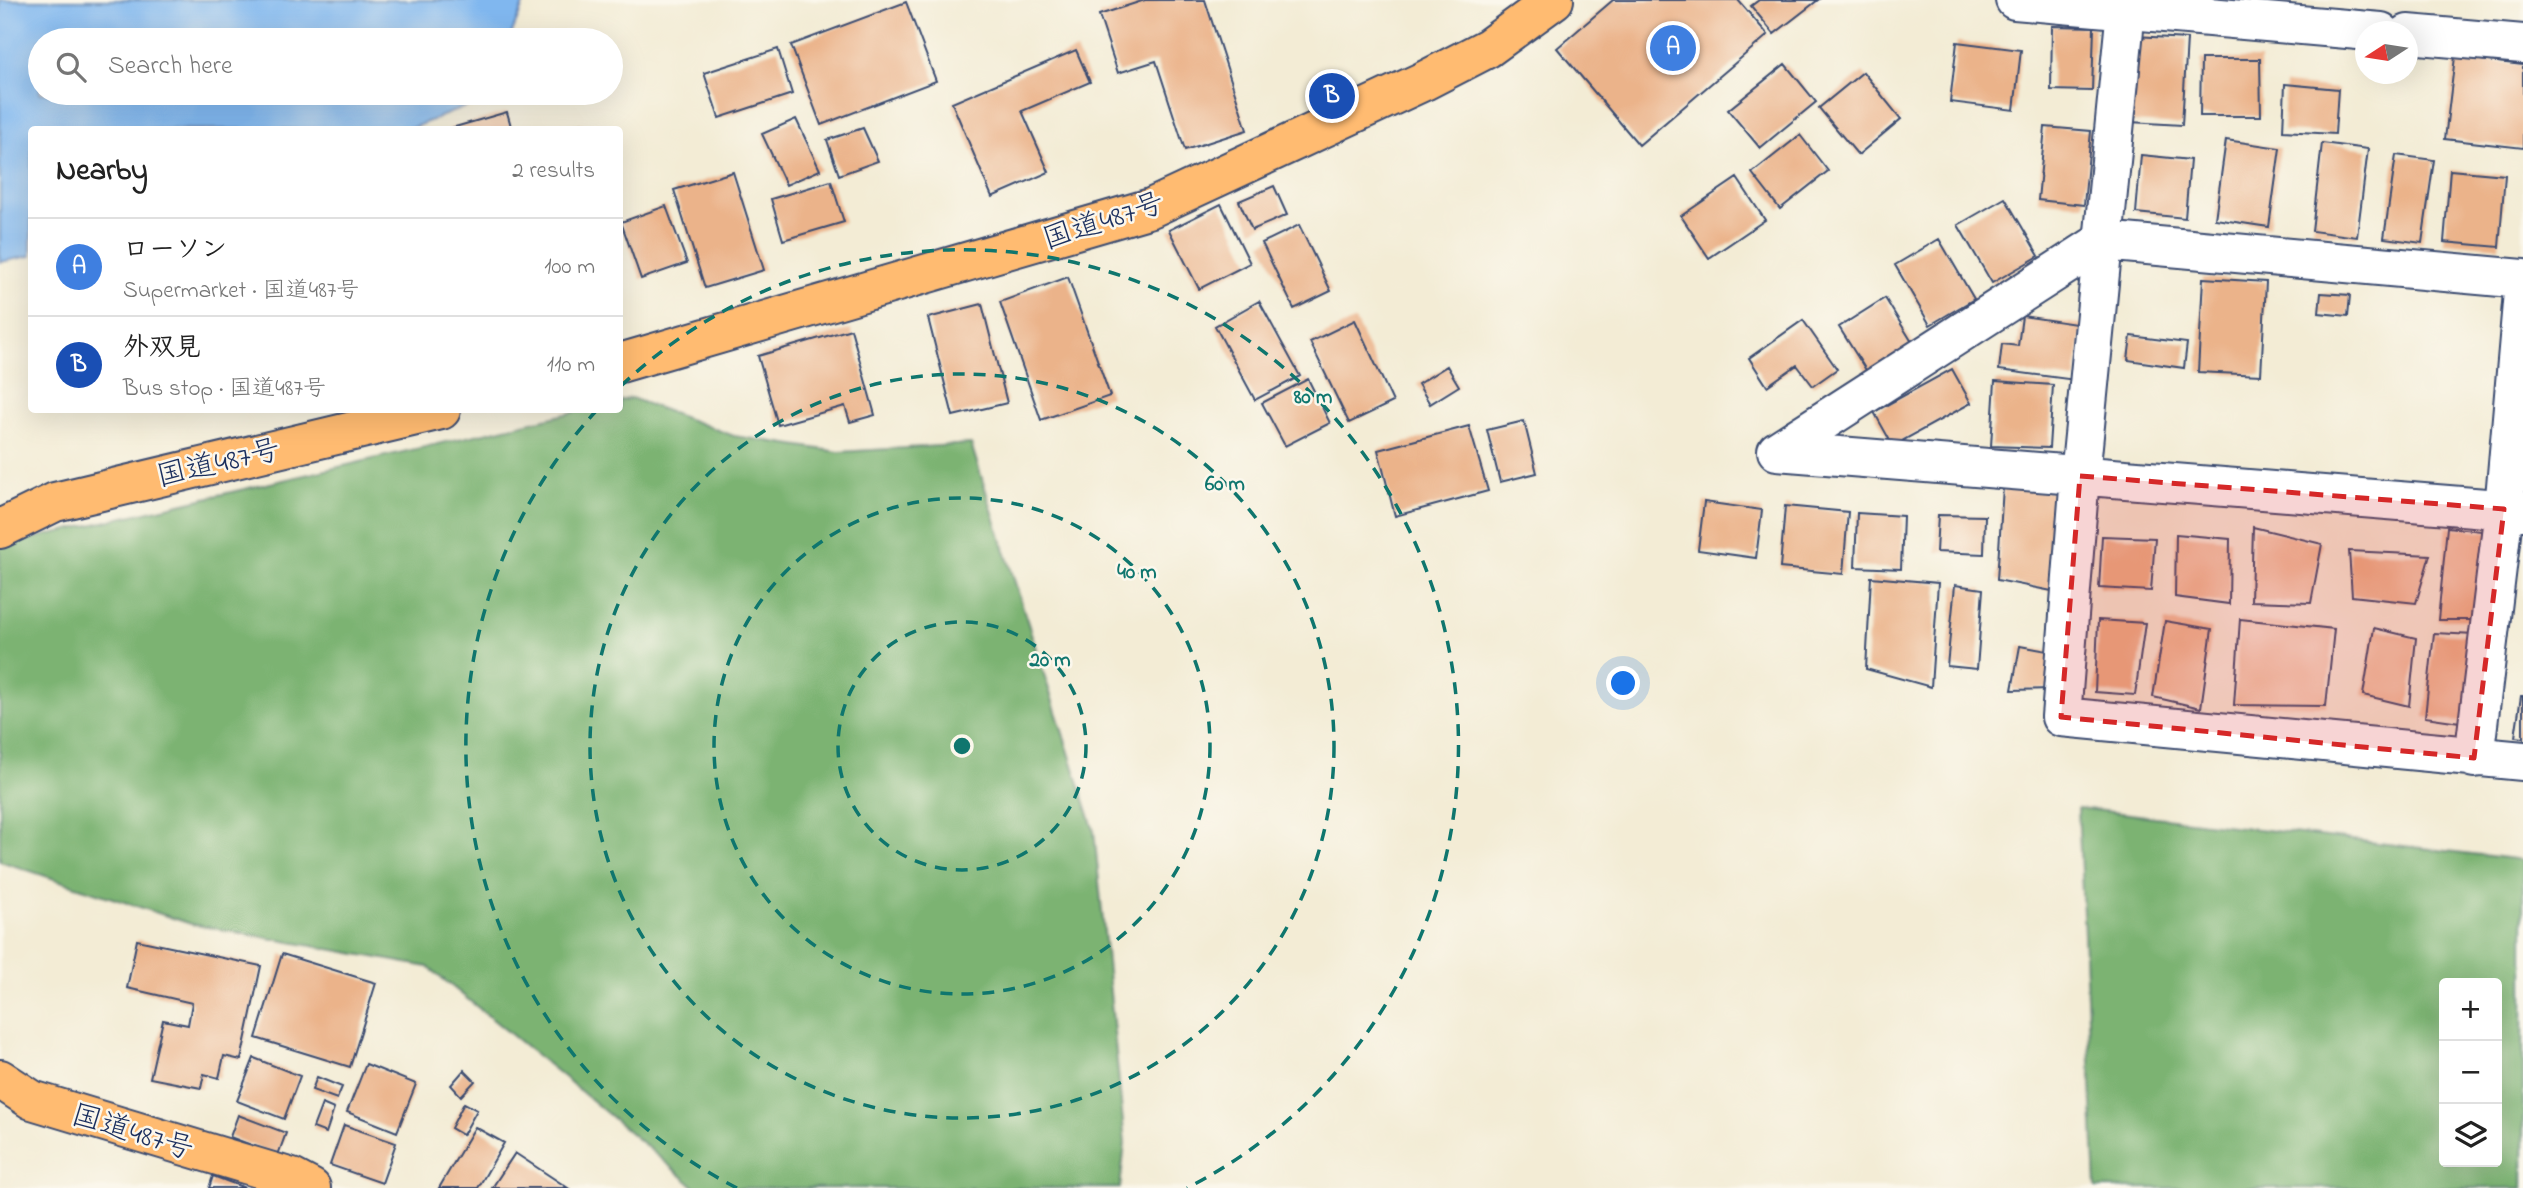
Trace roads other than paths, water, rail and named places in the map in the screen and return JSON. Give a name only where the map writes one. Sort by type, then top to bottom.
[{"type":"highway","name":"国道487号","points":[[623,362],[1151,208],[1424,81],[1488,48],[1554,0]]},
{"type":"highway","name":"国道487号","points":[[0,529],[55,502],[429,413]]},
{"type":"highway","name":"国道487号","points":[[0,1079],[32,1100],[292,1178],[311,1188]]},
{"type":"street","points":[[2015,0],[2355,30]]},
{"type":"street","points":[[2126,9],[2080,476],[2061,717],[2523,761]]},
{"type":"street","points":[[2418,35],[2523,44]]},
{"type":"street","points":[[2514,510],[1777,451],[2103,241],[2523,278]]},
{"type":"street","points":[[2474,758],[2514,510],[2523,292]]},
{"type":"water","points":[[0,0],[525,0],[514,28],[28,28],[28,105],[471,105],[417,126],[28,126],[28,257],[0,262]]},
{"type":"place","name":"ローソン","points":[[1673,48]]},
{"type":"place","name":"外双見","points":[[1332,96]]}]
